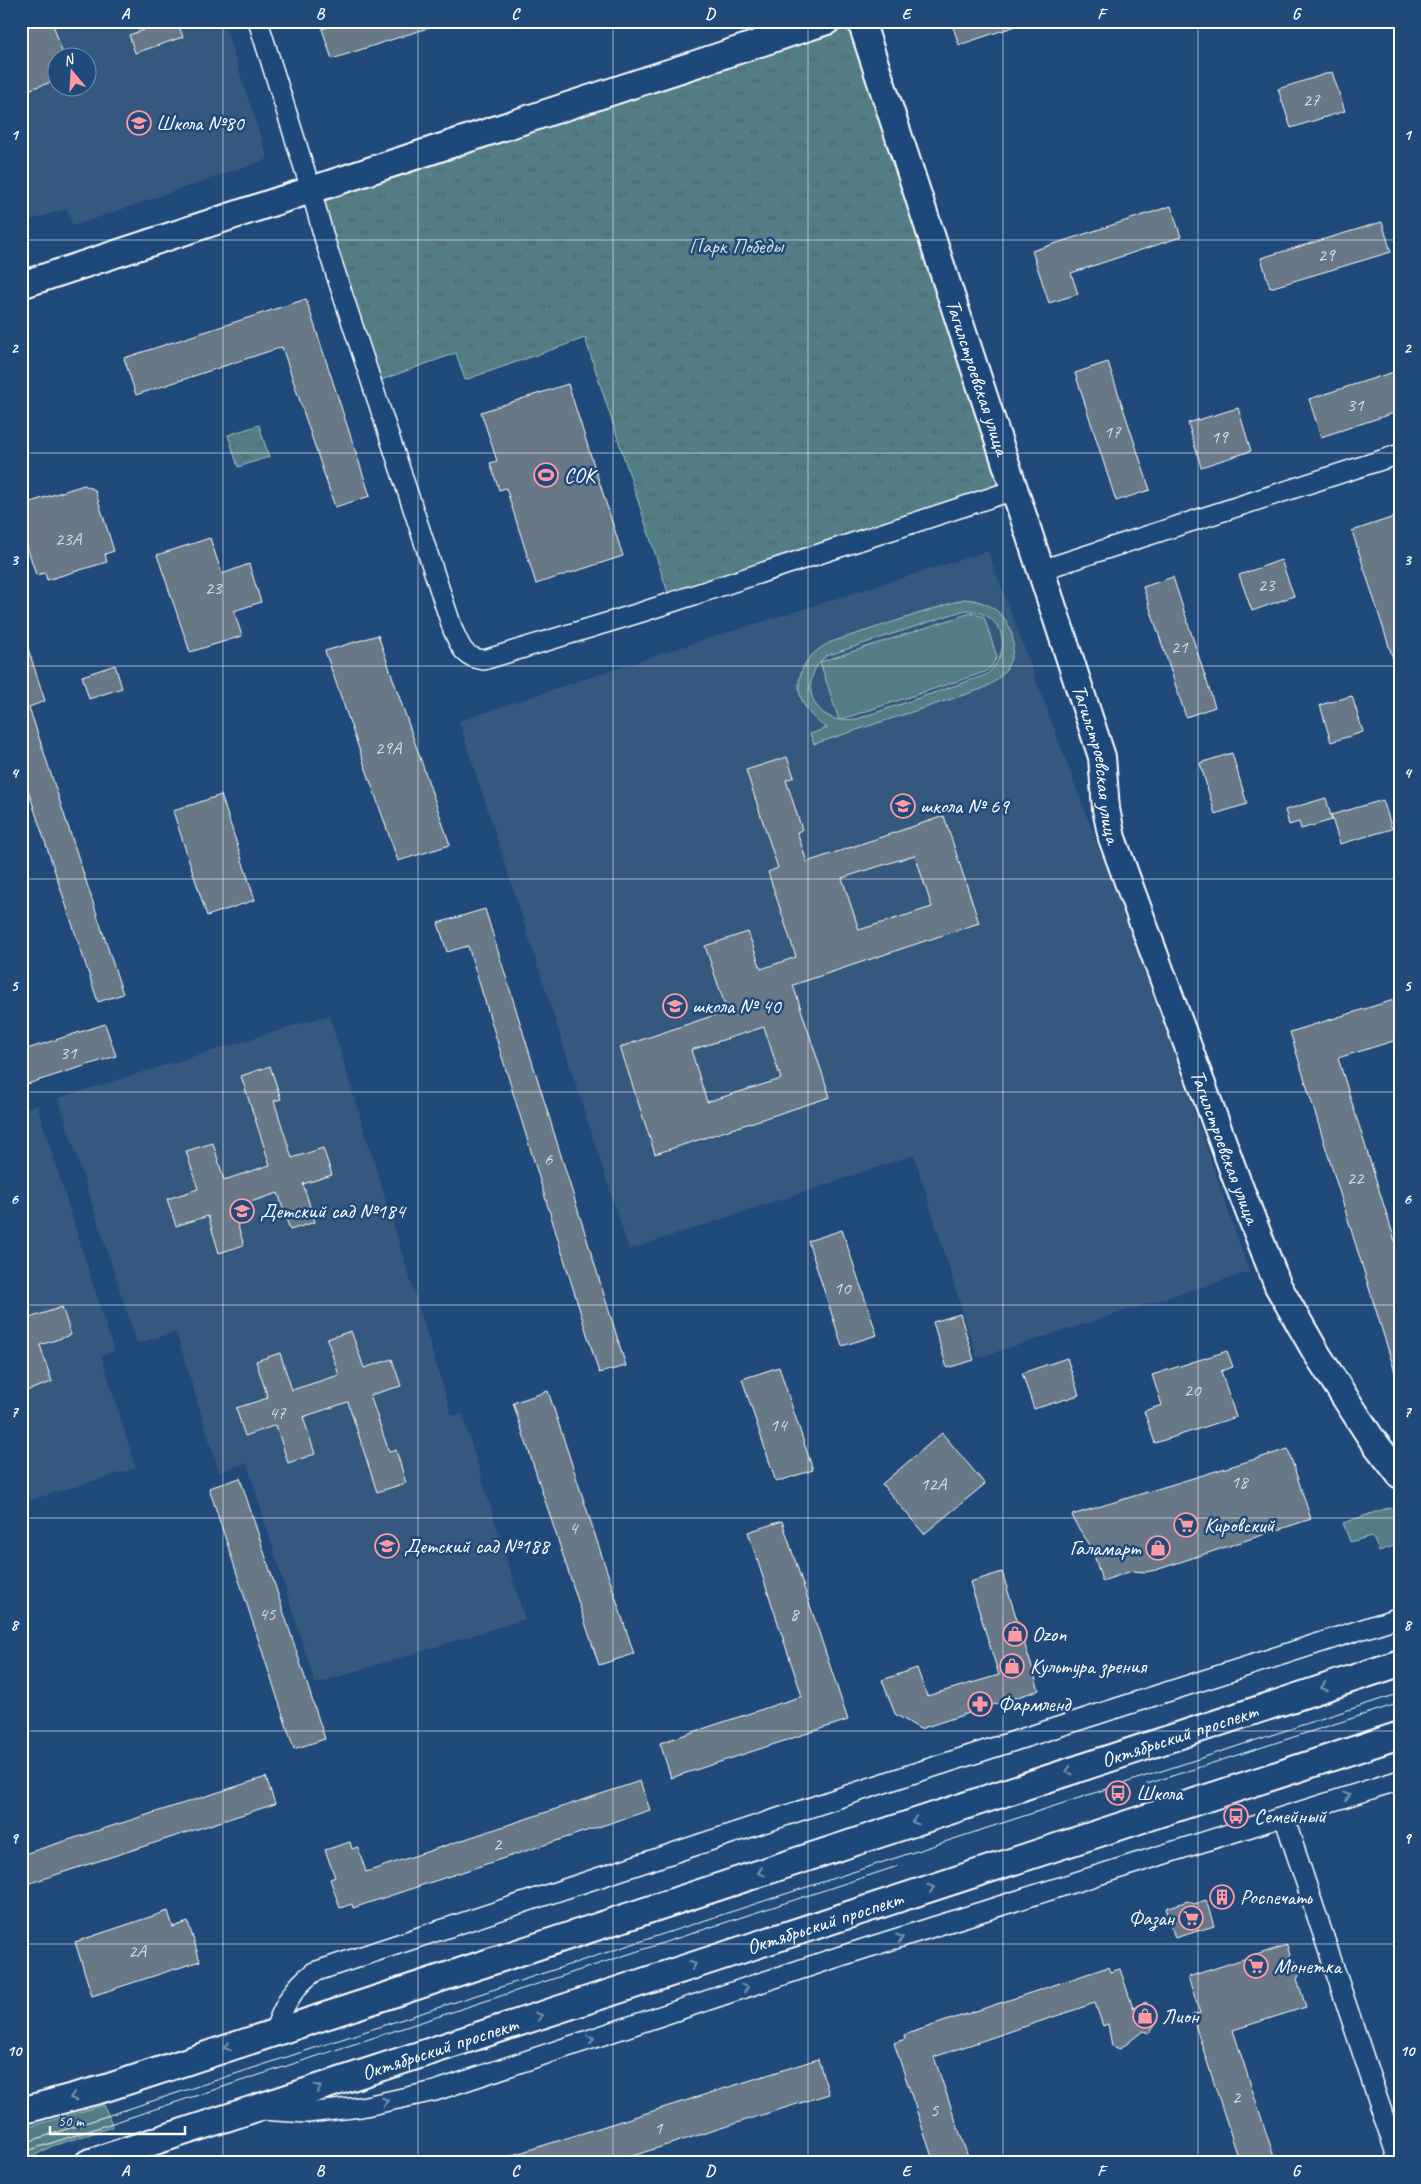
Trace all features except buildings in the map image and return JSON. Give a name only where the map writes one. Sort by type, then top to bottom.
[{"type":"main road","points":[[21,285],[827,21]]},
{"type":"main road","name":"Тагилстроевская улица","points":[[861,21],[1102,757],[1106,809],[1112,838],[1236,1178],[1278,1286],[1333,1379],[1371,1438],[1400,1475]]},
{"type":"main road","name":"Октябрьский проспект","points":[[21,2112],[106,2088],[1400,1663]]},
{"type":"main road","name":"Октябрьский проспект","points":[[88,2163],[1400,1735]]},
{"type":"street","points":[[258,21],[325,240],[452,630],[464,653],[472,658],[484,660],[567,636],[1014,490]]},
{"type":"street","points":[[1041,570],[1400,454]]},
{"type":"street","points":[[274,2032],[282,2010],[294,1989],[314,1972],[893,1780],[1400,1617]]},
{"type":"street","name":"Октябрьский проспект","points":[[250,2110],[308,2113],[361,2107],[435,2091],[841,1956],[1400,1780]]},
{"type":"street","points":[[1284,1816],[1399,2163]]},
{"type":"shaded area","name":"Школа №80","points":[[21,21],[223,21],[268,159],[73,226],[67,209],[21,223]]},
{"type":"shaded area","points":[[988,551],[1165,1026],[1249,1272],[977,1358],[914,1155],[629,1250],[459,721],[672,650]]},
{"type":"shaded area","points":[[329,1015],[452,1416],[462,1413],[525,1619],[315,1684],[247,1463],[219,1472],[176,1332],[137,1344],[58,1098]]},
{"type":"shaded area","points":[[37,1105],[114,1351],[101,1355],[136,1468],[21,1503],[21,1110]]},
{"type":"green space","name":"Парк Победы","points":[[839,28],[847,31],[852,37],[998,480],[995,487],[988,491],[668,593],[585,338],[465,380],[456,353],[381,380],[327,217],[324,199]]},
{"type":"green space","points":[[259,425],[269,457],[238,467],[228,435]]},
{"type":"green space","points":[[964,599],[983,603],[997,611],[1007,623],[1012,636],[1013,651],[1008,666],[998,679],[982,689],[814,744],[810,734],[827,728],[815,719],[806,708],[800,696],[801,672],[807,661],[817,650],[831,642]],"holes":[[[965,610],[978,612],[989,617],[1001,634],[1000,655],[995,665],[986,675],[857,719],[839,720],[828,716],[814,702],[811,692],[813,673],[826,656]]]},
{"type":"green space","points":[[971,613],[984,617],[997,657],[991,667],[985,672],[839,720],[820,662]]},
{"type":"green space","points":[[1390,1507],[1400,1519],[1400,1544],[1379,1551],[1372,1536],[1350,1542],[1343,1523]]},
{"type":"green space","points":[[104,2105],[113,2127],[52,2146],[21,2163],[21,2129]]},
{"type":"tram line","points":[[21,2144],[1400,1693]]},
{"type":"tram line","points":[[1147,1784],[1400,1703]]},
{"type":"tram line","points":[[21,2153],[898,1866]]},
{"type":"place","name":"Школа №80","points":[[139,123]]},
{"type":"place","name":"СОК","points":[[546,475]]},
{"type":"place","name":"школа № 69","points":[[903,806]]},
{"type":"place","name":"школа № 40","points":[[675,1006]]},
{"type":"place","name":"Детский сад №184","points":[[242,1211]]},
{"type":"place","name":"Кировский","points":[[1186,1525]]},
{"type":"place","name":"Детский сад №188","points":[[387,1546]]},
{"type":"place","name":"Галамарт","points":[[1158,1548]]},
{"type":"place","name":"Ozon","points":[[1015,1634]]},
{"type":"place","name":"Культура зрения","points":[[1012,1666]]},
{"type":"place","name":"Фармленд","points":[[980,1704]]},
{"type":"place","name":"Школа","points":[[1118,1793]]},
{"type":"place","name":"Семейный","points":[[1236,1816]]},
{"type":"place","name":"Роспечать","points":[[1222,1897]]},
{"type":"place","name":"Фазан","points":[[1191,1918]]},
{"type":"place","name":"Монетка","points":[[1256,1966]]},
{"type":"place","name":"Лион","points":[[1145,2016]]}]
